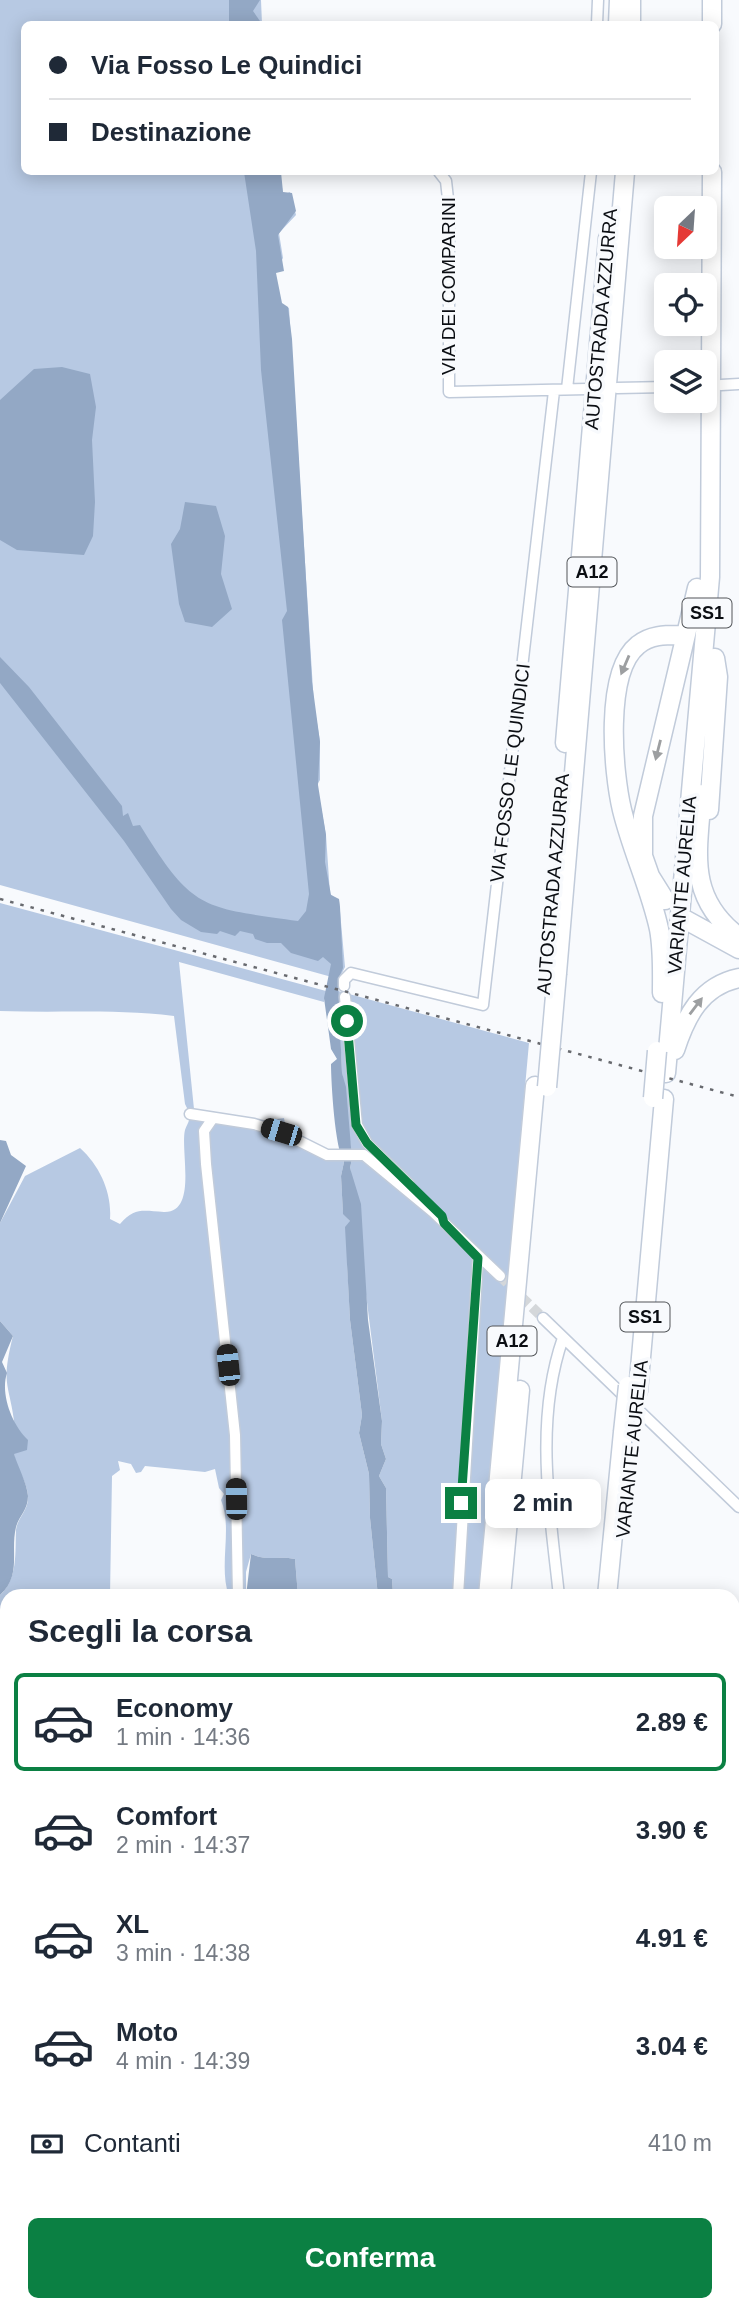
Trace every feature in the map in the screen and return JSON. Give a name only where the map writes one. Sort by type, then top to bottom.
[{"type":"highway","points":[[618,21],[619,0]]},
{"type":"highway","points":[[631,0],[631,21]]},
{"type":"highway","points":[[702,0],[702,21]]},
{"type":"highway","points":[[712,0],[712,21]]},
{"type":"highway","name":"AUTOSTRADA AZZURRA","points":[[551,973],[613,175]]},
{"type":"highway","name":"AUTOSTRADA AZZURRA","points":[[502,1589],[541,1087],[625,175]]},
{"type":"highway","points":[[702,175],[702,196]]},
{"type":"highway","name":"VARIANTE AURELIA","points":[[608,1589],[633,1388],[659,1098],[666,1052],[703,582],[712,175]]},
{"type":"highway","name":"VARIANTE AURELIA","points":[[659,1098],[666,1073],[662,993],[703,582],[701,413]]},
{"type":"highway","points":[[665,900],[645,865],[642,848],[643,816],[703,582]]},
{"type":"highway","points":[[703,582],[709,675],[698,871],[709,905],[739,937]]},
{"type":"highway","points":[[662,993],[659,929],[619,795],[615,761],[616,714],[621,673],[631,652],[649,639],[679,635]]},
{"type":"highway","points":[[715,658],[718,677],[708,866],[719,900],[739,927]]},
{"type":"highway","points":[[686,920],[739,949]]},
{"type":"highway","points":[[666,1052],[697,1002],[715,987],[739,978]]},
{"type":"highway","name":"AUTOSTRADA AZZURRA","points":[[489,1589],[541,1087]]},
{"type":"highway","name":"VARIANTE AURELIA","points":[[617,1589],[628,1432]]},
{"type":"street","points":[[597,21],[598,0]]},
{"type":"street","name":"VIA DEI COMPARINI","points":[[441,175],[446,181],[449,208],[449,392],[587,389]]},
{"type":"street","points":[[567,389],[591,175]]},
{"type":"street","points":[[721,385],[739,384]]},
{"type":"street","points":[[617,388],[654,387]]},
{"type":"street","name":"VIA FOSSO LE QUINDICI","points":[[444,1223],[442,1216],[367,1143],[356,1125],[344,980],[351,973],[483,1005],[554,391]]},
{"type":"street","points":[[190,1114],[281,1132],[333,1156],[364,1155],[444,1223],[500,1276]]},
{"type":"street","points":[[213,1118],[204,1131],[235,1434],[238,1589]]},
{"type":"street","points":[[458,1589],[478,1258]]},
{"type":"street","points":[[543,1318],[739,1507]]},
{"type":"street","points":[[558,1589],[545,1446],[557,1355],[563,1338]]},
{"type":"shaded area","points":[[0,0],[261,0],[262,21],[21,21],[21,175],[280,175],[283,195],[290,192],[296,215],[279,233],[283,258],[275,273],[275,284],[281,304],[289,308],[314,705],[320,741],[320,780],[317,785],[326,835],[330,894],[339,900],[345,967],[339,979],[0,885]]},
{"type":"shaded area","points":[[229,0],[260,0],[253,11],[260,21],[229,21]]},
{"type":"shaded area","points":[[244,175],[281,175],[283,192],[292,193],[296,211],[278,235],[284,271],[276,273],[282,303],[288,307],[292,339],[312,682],[320,742],[318,785],[326,835],[325,862],[331,895],[339,899],[340,907],[343,968],[338,980],[342,1073],[346,1087],[352,1159],[350,1168],[361,1204],[368,1320],[382,1421],[381,1444],[386,1459],[379,1476],[386,1488],[388,1577],[392,1579],[393,1589],[377,1589],[370,1518],[369,1474],[359,1433],[362,1415],[350,1320],[345,1227],[350,1221],[343,1214],[341,1176],[344,1162],[336,1130],[332,1085],[331,1064],[337,1059],[331,1049],[324,998],[331,964],[323,957],[318,961],[291,953],[281,943],[267,943],[255,939],[253,934],[240,931],[235,936],[220,931],[217,934],[201,932],[181,920],[124,841],[0,683],[0,657],[29,687],[122,806],[123,816],[128,813],[133,826],[140,825],[173,874],[202,900],[240,912],[298,921],[306,911],[309,894],[282,620],[287,611],[261,370],[256,251]]},
{"type":"shaded area","points":[[62,367],[90,374],[96,407],[92,440],[95,502],[93,536],[84,555],[17,550],[0,540],[0,400],[34,369]]},
{"type":"shaded area","points":[[185,502],[216,506],[225,536],[221,574],[232,609],[212,627],[185,622],[179,604],[171,544],[180,529]]},
{"type":"shaded area","points":[[0,903],[326,991],[324,1002],[179,962],[194,1109],[263,1121],[284,1118],[287,1135],[340,1156],[344,1162],[341,1176],[343,1213],[350,1221],[347,1261],[350,1320],[362,1415],[359,1433],[369,1474],[370,1518],[377,1589],[297,1589],[295,1559],[263,1558],[251,1554],[246,1572],[246,1589],[227,1589],[226,1523],[221,1500],[224,1494],[219,1488],[215,1469],[205,1472],[145,1466],[141,1472],[136,1473],[131,1464],[118,1461],[120,1470],[112,1476],[110,1589],[6,1589],[13,1573],[16,1530],[27,1506],[28,1496],[14,1455],[15,1428],[7,1384],[7,1366],[13,1336],[0,1321],[0,1223],[25,1176],[80,1148],[103,1180],[109,1199],[110,1219],[120,1224],[135,1212],[174,1210],[181,1202],[184,1192],[184,1139],[190,1114],[185,1104],[174,1016],[109,1012],[0,1011]]},
{"type":"shaded area","points":[[338,991],[529,1043],[480,1589],[393,1589],[392,1579],[388,1577],[386,1488],[379,1476],[386,1459],[381,1444],[382,1421],[350,1168],[352,1159],[342,1073]]},
{"type":"shaded area","points":[[0,1140],[6,1141],[11,1155],[26,1166],[0,1223]]},
{"type":"shaded area","points":[[0,1321],[13,1336],[2,1362],[7,1373],[6,1399],[12,1418],[28,1440],[27,1450],[14,1454],[28,1496],[14,1536],[11,1579],[5,1589],[0,1589]]},
{"type":"shaded area","points":[[251,1554],[263,1558],[295,1559],[297,1589],[247,1589]]},
{"type":"tunnel","points":[[500,1276],[543,1318]]},
{"type":"railway","points":[[0,899],[739,1097]]},
{"type":"route","points":[[347,1021],[356,1125],[367,1143],[442,1216],[444,1223],[478,1258],[461,1503]]}]
